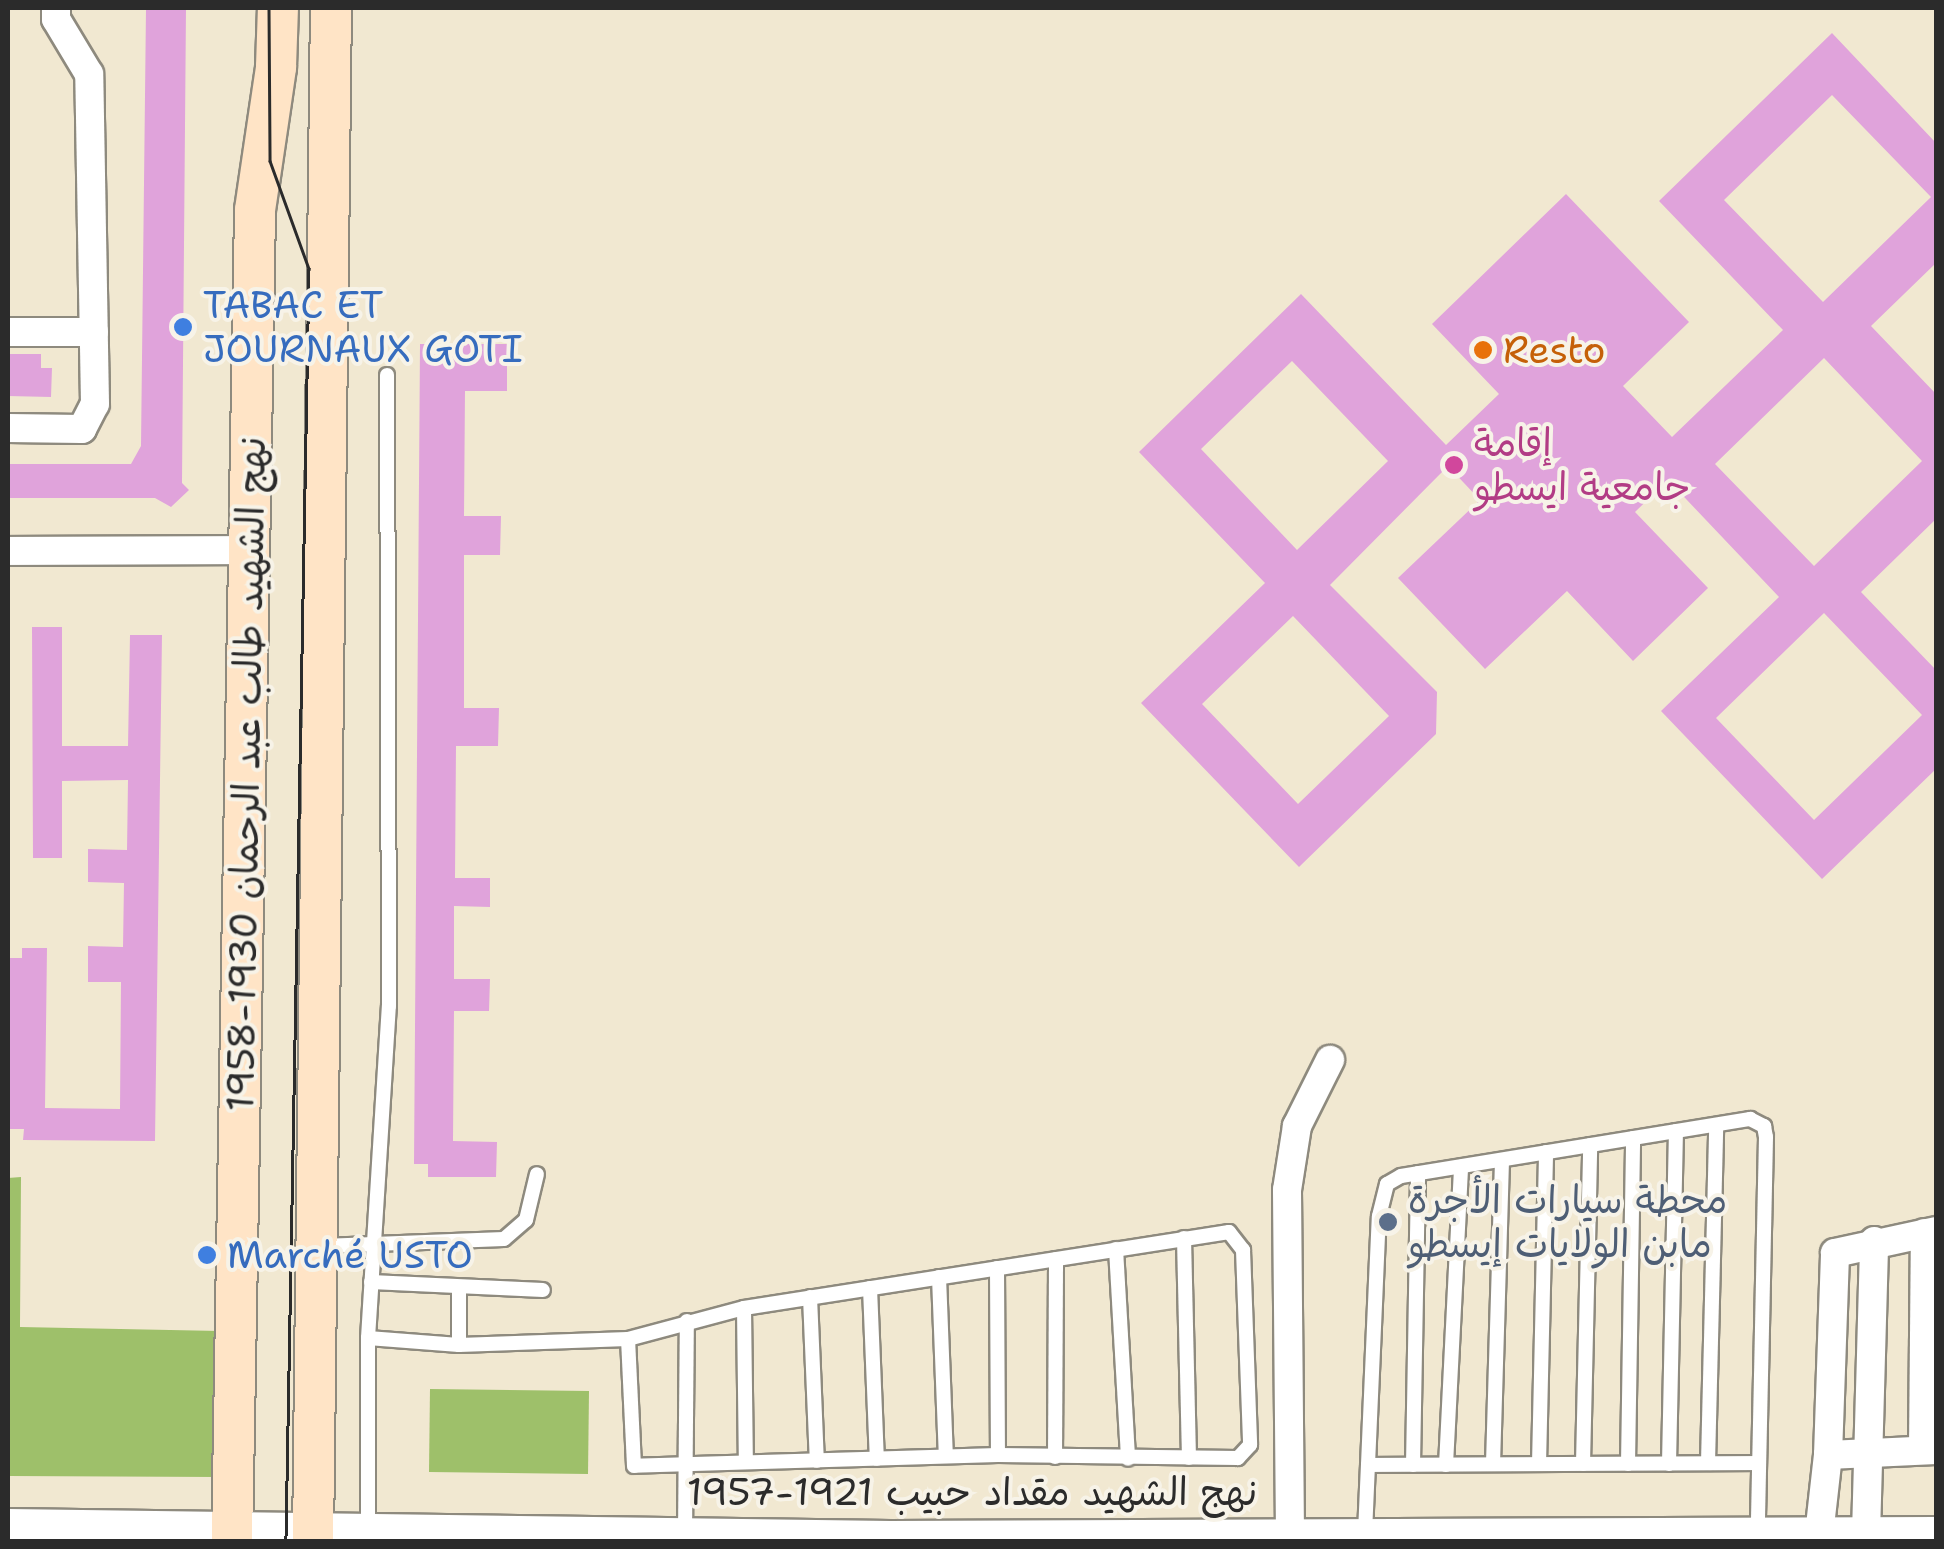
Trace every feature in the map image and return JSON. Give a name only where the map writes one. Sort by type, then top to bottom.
[{"type":"main road","name":"نهج الشهيد طالب عبد الرحمان 1930-1958","points":[[232,1535],[255,210],[278,8]]},
{"type":"main road","name":"نهج الشهيد طالب عبد الرحمان 1930-1958","points":[[313,1535],[331,8]]},
{"type":"street","points":[[8,428],[82,429],[95,404],[89,74],[56,19],[56,8]]},
{"type":"street","points":[[8,332],[94,332]]},
{"type":"street","points":[[8,551],[250,550]]},
{"type":"street","points":[[1290,1535],[1286,1190],[1297,1126],[1330,1060]]},
{"type":"street","points":[[1819,1535],[1828,1455],[1830,1266],[1847,1246],[1931,1232],[1930,1450],[1828,1455]]},
{"type":"street","points":[[1866,1534],[1872,1453],[1874,1241]]},
{"type":"street","name":"نهج الشهيد مقداد حبيب 1921-1957","points":[[8,1526],[232,1535],[685,1535],[890,1540],[1365,1534],[1936,1534]]},
{"type":"lane","points":[[368,1536],[368,1338],[388,1006],[386,376]]},
{"type":"lane","points":[[1365,1534],[1381,1197],[1387,1184],[1418,1173],[1750,1119],[1764,1126],[1766,1137],[1758,1534]]},
{"type":"lane","points":[[1708,1464],[1716,1124]]},
{"type":"lane","points":[[1669,1464],[1676,1131]]},
{"type":"lane","points":[[1628,1464],[1633,1138]]},
{"type":"lane","points":[[1583,1464],[1590,1145]]},
{"type":"lane","points":[[1539,1464],[1546,1152]]},
{"type":"lane","points":[[1493,1464],[1502,1160]]},
{"type":"lane","points":[[1446,1464],[1461,1166]]},
{"type":"lane","points":[[1412,1465],[1418,1173]]},
{"type":"lane","points":[[316,1246],[504,1239],[526,1220],[537,1174]]},
{"type":"lane","points":[[368,1338],[459,1344],[628,1339],[744,1308],[1229,1232],[1240,1238],[1250,1444],[1238,1458],[998,1454],[640,1466],[632,1460],[628,1339]]},
{"type":"lane","points":[[1184,1238],[1189,1458]]},
{"type":"lane","points":[[1116,1249],[1128,1459]]},
{"type":"lane","points":[[1054,1457],[1056,1258]]},
{"type":"lane","points":[[997,1268],[998,1454]]},
{"type":"lane","points":[[939,1277],[946,1456]]},
{"type":"lane","points":[[371,1282],[542,1290]]},
{"type":"lane","points":[[870,1288],[876,1458]]},
{"type":"lane","points":[[458,1289],[459,1344]]},
{"type":"lane","points":[[810,1297],[817,1461]]},
{"type":"lane","points":[[744,1308],[746,1462]]},
{"type":"lane","points":[[685,1535],[687,1321]]},
{"type":"lane","points":[[1368,1465],[1759,1463]]},
{"type":"green space","points":[[21,1177],[20,1327],[220,1331],[219,1477],[8,1476],[8,1178]]},
{"type":"green space","points":[[430,1389],[589,1391],[588,1474],[429,1472]]},
{"type":"building","points":[[146,8],[186,8],[182,483],[189,490],[171,507],[155,498],[8,498],[8,464],[131,464],[141,446]]},
{"type":"building","points":[[1832,33],[1936,143],[1936,263],[1871,326],[1936,394],[1936,519],[1861,592],[1936,670],[1936,769],[1822,879],[1661,711],[1779,597],[1668,480],[1635,512],[1708,588],[1633,661],[1567,591],[1485,669],[1398,578],[1480,500],[1448,466],[1330,585],[1437,692],[1436,734],[1299,867],[1141,703],[1265,583],[1139,452],[1301,294],[1446,445],[1499,394],[1432,324],[1566,194],[1689,322],[1623,386],[1672,437],[1783,330],[1659,201]],"holes":[[[1832,95],[1931,197],[1823,302],[1724,200]],[[1824,358],[1922,461],[1814,566],[1715,464]],[[1292,361],[1388,461],[1297,550],[1201,449]],[[1824,613],[1922,715],[1814,820],[1716,718]],[[1293,616],[1389,716],[1298,804],[1202,704]]]},
{"type":"building","points":[[420,344],[507,344],[507,391],[465,391],[464,516],[501,516],[500,555],[464,555],[464,708],[499,708],[498,746],[456,746],[455,878],[490,878],[490,907],[454,906],[454,979],[490,979],[489,1011],[454,1011],[453,1141],[497,1142],[496,1177],[428,1177],[428,1164],[414,1164]]},
{"type":"building","points":[[8,354],[41,354],[41,368],[52,368],[51,397],[8,396]]},
{"type":"building","points":[[32,627],[62,627],[62,746],[128,746],[130,635],[162,635],[155,1141],[23,1140],[24,1129],[8,1129],[10,958],[22,958],[22,948],[47,948],[45,1108],[120,1109],[121,982],[88,982],[88,946],[123,947],[124,883],[88,882],[88,849],[127,850],[128,780],[62,781],[62,858],[33,858]]},
{"type":"tram line","points":[[269,8],[270,161],[309,269],[286,1542]]},
{"type":"place","name":"TABAC ET JOURNAUX GOTI","points":[[183,327]]},
{"type":"place","name":"Resto","points":[[1483,350]]},
{"type":"place","name":"إقامة جامعية ايسطو","points":[[1454,465]]},
{"type":"place","name":"محطة سيارات الأجرة مابن الولايات إيسطو","points":[[1388,1222]]},
{"type":"place","name":"Marché USTO","points":[[207,1255]]}]
